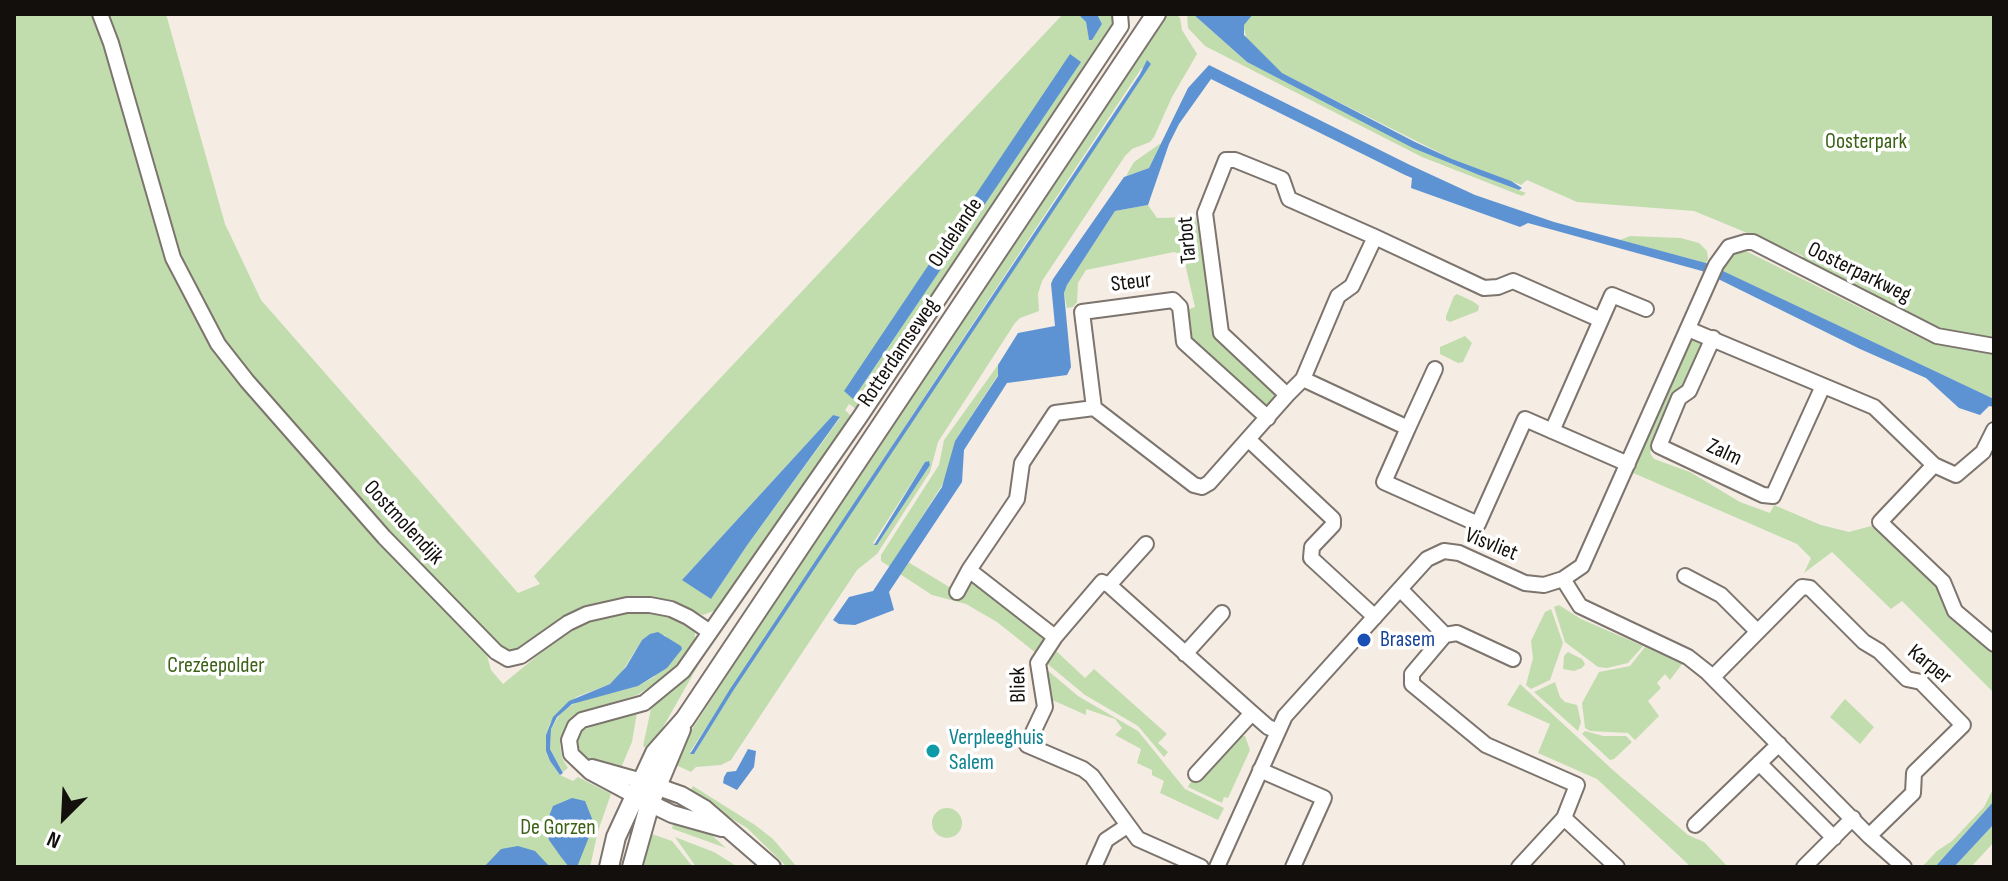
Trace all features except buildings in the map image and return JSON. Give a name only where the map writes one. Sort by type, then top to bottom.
[{"type":"main road","name":"Rotterdamseweg","points":[[632,867],[655,753],[685,719],[1156,14]]},
{"type":"main road","name":"Rotterdamseweg","points":[[609,867],[616,837],[646,792]]},
{"type":"street","name":"Oostmolendijk","points":[[100,14],[173,258],[218,344],[384,537],[496,652],[508,659],[521,656],[568,623],[596,611],[627,605],[671,609],[710,632]]},
{"type":"street","name":"Oudelande","points":[[710,632],[851,430],[1121,26],[1120,14]]},
{"type":"street","name":"Tarbot","points":[[1287,395],[1221,333],[1205,213],[1226,160],[1235,160],[1282,179],[1289,199],[1484,288],[1513,281],[1601,320]]},
{"type":"street","points":[[957,592],[1017,499],[1022,463],[1055,413],[1094,408],[1194,485],[1202,487],[1303,379],[1338,296],[1352,286],[1375,237]]},
{"type":"street","name":"Oosterparkweg","points":[[1688,329],[1713,271],[1729,247],[1753,242],[1937,336],[1994,346]]},
{"type":"street","points":[[1552,431],[1612,295],[1646,309]]},
{"type":"street","name":"Steur","points":[[1094,408],[1082,312],[1173,300],[1180,307],[1184,342],[1268,418]]},
{"type":"street","points":[[1904,867],[1869,836],[1713,677],[1688,657],[1580,606],[1563,579],[1582,566],[1688,329],[1874,407],[1934,465],[1956,475],[1989,457],[1994,430]]},
{"type":"street","name":"Zalm","points":[[1713,338],[1689,391],[1679,398],[1659,446],[1763,495],[1773,496],[1823,386]]},
{"type":"street","points":[[1435,369],[1384,482],[1478,524],[1525,419],[1628,464]]},
{"type":"street","points":[[1303,379],[1408,428]]},
{"type":"street","points":[[1249,440],[1333,519],[1333,525],[1312,547],[1311,558],[1375,617]]},
{"type":"street","points":[[1934,465],[1880,522],[1943,582],[1955,611],[1994,644]]},
{"type":"street","points":[[1109,585],[1146,544]]},
{"type":"street","name":"Visvliet","points":[[1217,867],[1285,716],[1427,559],[1444,551],[1459,553],[1525,583],[1544,585],[1563,579]]},
{"type":"street","points":[[969,570],[1055,637],[1102,582],[1109,585],[1268,727],[1277,731]]},
{"type":"street","points":[[1685,576],[1721,595],[1757,631]]},
{"type":"street","name":"Karper","points":[[1713,677],[1802,587],[1810,588],[1864,642],[1879,651],[1907,679],[1921,682],[1963,725],[1914,773],[1913,793],[1869,836]]},
{"type":"street","points":[[1400,589],[1445,635]]},
{"type":"street","points":[[1185,654],[1222,613]]},
{"type":"street","points":[[710,632],[683,671],[655,696],[644,703],[582,720],[575,726],[569,748],[580,763],[646,792],[672,814],[728,830],[772,867]]},
{"type":"street","points":[[1513,659],[1457,633],[1445,635],[1412,674],[1412,684],[1486,745],[1577,785],[1564,818],[1519,867]]},
{"type":"street","name":"Bliek","points":[[1055,637],[1038,663],[1045,707],[1027,745],[1083,769],[1092,776],[1138,839],[1201,867]]},
{"type":"street","points":[[1196,774],[1252,713]]},
{"type":"street","points":[[1695,825],[1779,744]]},
{"type":"street","points":[[1759,763],[1834,838]]},
{"type":"street","points":[[1260,770],[1324,798],[1293,867]]},
{"type":"street","points":[[1564,818],[1617,867]]},
{"type":"street","points":[[1804,867],[1853,818]]},
{"type":"street","points":[[1094,867],[1106,840],[1127,826]]},
{"type":"green space","name":"Crezéepolder","points":[[14,14],[94,14],[111,63],[158,238],[172,275],[203,333],[240,383],[352,512],[486,652],[491,670],[503,684],[560,637],[586,623],[612,615],[635,612],[660,614],[685,622],[695,631],[695,644],[689,653],[659,681],[637,695],[586,711],[571,721],[560,744],[562,758],[568,768],[563,772],[550,749],[551,729],[561,712],[550,723],[546,751],[560,775],[573,781],[578,777],[611,794],[590,867],[14,867]],"holes":[[[665,635],[669,641],[681,646],[654,677],[638,686],[578,701],[561,712],[576,697],[610,684],[620,675],[642,640]]]},
{"type":"green space","points":[[106,14],[166,14],[225,224],[261,300],[518,593],[540,584],[534,576],[1063,14],[1078,14],[1086,22],[1089,39],[1102,24],[1097,14],[1115,14],[1116,22],[859,411],[849,404],[845,410],[854,419],[719,609],[703,615],[684,608],[633,600],[521,650],[510,652],[498,645],[388,534],[227,348],[182,269]],"holes":[[[833,415],[840,418],[711,599],[683,579]]]},
{"type":"green space","points":[[1168,14],[1176,14],[1197,54],[1172,97],[1154,137],[1125,156],[1042,281],[1038,294],[1039,311],[1015,323],[938,442],[930,472],[877,554],[857,570],[731,760],[721,765],[696,767],[691,772],[676,765],[687,737]],"holes":[[[1151,64],[694,754],[690,752],[1141,69]],[[928,461],[930,465],[877,545],[873,543]]]},
{"type":"green space","points":[[1187,14],[1193,14],[1247,62],[1449,163],[1526,193],[1522,196],[1422,157],[1205,46],[1188,28]]},
{"type":"green space","name":"Oosterpark","points":[[1232,14],[1994,14],[1994,340],[1936,329],[1800,262],[1803,256],[1694,211],[1577,202],[1527,180],[1521,185],[1452,159],[1281,73],[1247,41],[1244,28]]},
{"type":"green space","points":[[1161,143],[1149,168],[1126,176],[1134,162]]},
{"type":"green space","points":[[1148,205],[1157,218],[1196,217],[1215,338],[1273,392],[1275,397],[1268,407],[1263,409],[1191,339],[1187,310],[1195,307],[1183,255],[1174,252],[1086,270],[1078,283],[1077,302],[1067,308],[1064,293],[1067,285],[1115,211]]},
{"type":"green space","points":[[1630,236],[1681,238],[1699,243],[1707,251],[1708,259],[1706,263],[1620,240]]},
{"type":"green space","points":[[1746,251],[1927,341],[1994,354],[1994,399],[1720,270],[1726,257]]},
{"type":"green space","points":[[1457,294],[1479,306],[1478,311],[1450,322],[1446,316]]},
{"type":"green space","points":[[1465,336],[1472,343],[1463,362],[1458,363],[1440,354],[1440,347]]},
{"type":"green space","points":[[1692,339],[1704,346],[1685,388],[1676,392],[1650,453],[1654,459],[1690,472],[1740,502],[1770,513],[1774,505],[1821,525],[1849,532],[1871,526],[1936,586],[1947,608],[1994,652],[1994,693],[1902,601],[1891,609],[1832,552],[1804,573],[1811,558],[1797,544],[1631,472],[1684,349]]},
{"type":"green space","points":[[998,365],[998,375],[955,441],[946,479],[890,567],[881,561],[881,555],[939,465],[944,440]]},
{"type":"green space","points":[[908,562],[951,588],[969,578],[1045,640],[1036,653],[997,622],[966,604],[932,595],[900,574]]},
{"type":"green space","points":[[1559,605],[1581,619],[1643,646],[1628,663],[1598,667],[1565,642],[1554,607]]},
{"type":"green space","points":[[1551,609],[1563,643],[1550,680],[1531,689],[1526,685],[1533,658],[1531,641],[1545,612]]},
{"type":"green space","points":[[1645,647],[1682,664],[1670,680],[1665,674],[1657,683],[1661,688],[1648,701],[1659,716],[1635,740],[1628,733],[1590,731],[1585,728],[1582,703],[1599,672],[1630,666]]},
{"type":"green space","points":[[1054,649],[1085,678],[1094,669],[1167,734],[1158,743],[1168,752],[1164,757],[1138,726],[1085,695],[1044,661]]},
{"type":"green space","points":[[1568,652],[1582,659],[1585,664],[1582,668],[1574,671],[1563,669],[1564,656]]},
{"type":"green space","points":[[704,655],[650,750],[643,746],[652,704],[674,688]]},
{"type":"green space","points":[[1046,669],[1078,696],[1138,731],[1185,789],[1224,808],[1218,820],[1160,793],[1164,781],[1152,775],[1152,770],[1137,763],[1141,749],[1115,735],[1122,728],[1115,719],[1086,709],[1086,715],[1050,699]]},
{"type":"green space","points":[[1555,682],[1560,697],[1577,705],[1581,722],[1578,731],[1534,692]]},
{"type":"green space","points":[[1520,684],[1614,771],[1688,835],[1704,842],[1728,867],[1691,867],[1597,779],[1538,753],[1550,724],[1507,705]]},
{"type":"green space","points":[[1845,699],[1874,727],[1860,744],[1830,717]]},
{"type":"green space","points":[[637,712],[632,742],[620,770],[584,760],[577,740],[582,730]]},
{"type":"green space","points":[[1585,731],[1603,736],[1626,736],[1632,742],[1610,760],[1582,734]]},
{"type":"green space","points":[[1239,736],[1245,736],[1250,750],[1228,798],[1224,797],[1222,803],[1188,787],[1193,777]]},
{"type":"green space","points":[[693,786],[773,839],[797,867],[787,867],[747,828],[689,793]]},
{"type":"green space","points":[[1994,787],[1994,801],[1935,867],[1922,867],[1984,807]]},
{"type":"green space","points":[[947,808],[958,812],[962,823],[958,834],[947,838],[936,834],[932,823],[936,812]]},
{"type":"green space","points":[[675,819],[706,830],[726,848],[673,829]]},
{"type":"green space","points":[[1994,824],[1994,842],[1971,867],[1954,867]]},
{"type":"green space","points":[[649,833],[672,841],[693,867],[638,867]]},
{"type":"green space","points":[[675,837],[714,852],[738,867],[696,867]]},
{"type":"water","points":[[1078,14],[1097,14],[1102,24],[1092,40],[1089,40],[1086,22]]},
{"type":"water","points":[[1193,14],[1253,14],[1244,25],[1244,35],[1282,73],[1415,142],[1522,188],[1519,190],[1413,148],[1247,62]]},
{"type":"water","points":[[1070,54],[1081,62],[853,399],[844,391]]},
{"type":"water","points":[[1147,60],[1151,64],[694,754],[690,754],[730,689]]},
{"type":"water","points":[[1209,65],[1475,195],[1554,222],[1706,263],[1994,399],[1994,407],[1989,406],[1980,415],[1959,408],[1926,378],[1702,271],[1528,223],[1520,227],[1411,188],[1412,178],[1211,79],[1179,124],[1169,144],[1148,205],[1115,211],[1067,285],[1064,293],[1071,367],[1067,375],[1007,383],[964,450],[962,482],[889,592],[894,610],[855,625],[839,624],[833,620],[849,597],[873,591],[942,487],[955,441],[998,376],[998,365],[1018,333],[1055,326],[1053,279],[1124,177],[1149,168],[1188,88]]},
{"type":"water","points":[[833,415],[840,417],[711,599],[682,580]]},
{"type":"water","points":[[929,461],[930,465],[877,545],[874,545],[925,462]]},
{"type":"water","points":[[658,632],[682,649],[667,668],[638,686],[572,704],[557,717],[551,729],[550,749],[563,773],[560,775],[546,751],[546,735],[553,717],[569,701],[610,684],[626,667],[642,640]]},
{"type":"water","points":[[748,749],[756,751],[754,767],[737,790],[723,783],[724,777],[727,772],[736,771]]},
{"type":"water","points":[[572,798],[585,801],[593,821],[577,867],[569,867],[561,857],[549,840],[545,827],[553,806]]},
{"type":"water","points":[[1994,801],[1994,824],[1954,867],[1935,867]]},
{"type":"water","points":[[518,846],[535,851],[550,867],[484,867],[501,849]]},
{"type":"place","name":"Brasem","points":[[1364,640]]},
{"type":"place","name":"Verpleeghuis Salem","points":[[933,751]]},
{"type":"park label","name":"De Gorzen","points":[[558,828]]}]
